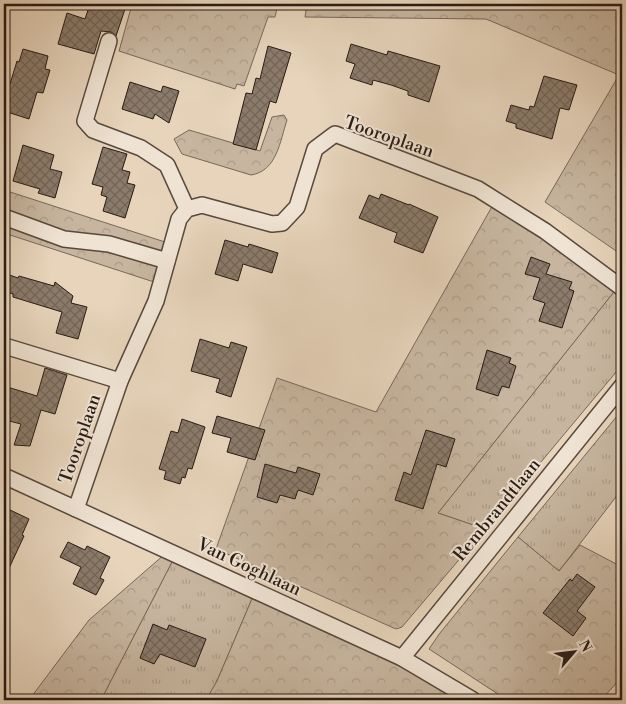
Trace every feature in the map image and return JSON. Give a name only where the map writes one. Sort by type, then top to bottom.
[{"type":"street","points":[[110,40],[85,121],[93,130],[141,148],[167,165],[187,208]]},
{"type":"street","name":"Tooroplaan","points":[[76,509],[120,381],[156,301],[179,219],[187,208],[202,205],[272,224],[282,224],[297,207],[315,149],[335,134],[478,189],[545,231],[622,288]]},
{"type":"street","points":[[4,217],[64,239],[109,244],[167,261]]},
{"type":"street","points":[[8,347],[120,381]]},
{"type":"street","name":"Rembrandtlaan","points":[[402,658],[622,386]]},
{"type":"street","name":"Van Goghlaan","points":[[4,476],[402,658],[473,700]]},
{"type":"green space","points":[[112,4],[278,4],[275,17],[268,17],[244,86],[237,84],[235,89],[119,51],[131,8]]},
{"type":"green space","points":[[307,4],[622,4],[622,255],[545,202],[619,75],[486,19],[305,17]]},
{"type":"green space","points":[[284,115],[287,120],[276,154],[267,168],[251,175],[182,154],[174,139],[189,130],[260,151],[272,117]]},
{"type":"green space","points":[[4,190],[165,242],[154,282],[4,233]]},
{"type":"green space","points":[[494,203],[617,288],[438,513],[485,529],[402,627],[396,629],[216,549],[277,378],[376,412]]},
{"type":"green space","points":[[617,288],[622,291],[622,365],[485,529],[438,513]]},
{"type":"green space","points":[[622,410],[622,489],[559,571],[518,537]]},
{"type":"green space","points":[[518,537],[559,571],[580,545],[622,567],[622,677],[601,700],[507,700],[429,649]]},
{"type":"green space","points":[[165,554],[174,558],[101,700],[29,700],[89,620]]},
{"type":"green space","points":[[174,558],[254,594],[217,681],[206,700],[101,700]]},
{"type":"green space","points":[[254,594],[363,643],[464,700],[206,700],[217,681]]},
{"type":"building","points":[[90,4],[118,4],[126,6],[116,36],[111,32],[101,31],[94,54],[58,44],[67,13],[85,19]]},
{"type":"building","points":[[351,44],[387,55],[388,51],[440,66],[429,102],[408,95],[408,91],[391,85],[373,80],[372,85],[350,78],[355,64],[346,61]]},
{"type":"building","points":[[268,46],[291,53],[276,103],[270,101],[256,150],[233,144],[246,93],[252,94],[256,78],[260,79]]},
{"type":"building","points":[[23,49],[48,56],[45,69],[50,70],[43,93],[37,92],[29,119],[4,111],[4,82],[10,84]]},
{"type":"building","points":[[544,76],[577,85],[569,110],[560,108],[552,139],[516,128],[516,124],[506,121],[511,105],[529,110],[530,106],[534,107]]},
{"type":"building","points":[[130,82],[161,92],[163,86],[179,91],[169,123],[155,114],[153,119],[122,109]]},
{"type":"building","points":[[23,145],[54,155],[50,169],[62,172],[55,198],[38,193],[40,189],[13,181]]},
{"type":"building","points":[[103,147],[127,154],[122,170],[130,172],[127,183],[135,185],[125,218],[103,211],[107,197],[101,195],[103,187],[92,184]]},
{"type":"building","points":[[381,194],[438,217],[423,253],[394,242],[397,233],[359,218],[369,195],[379,199]]},
{"type":"building","points":[[225,240],[248,247],[249,244],[278,253],[272,273],[243,264],[238,281],[215,274]]},
{"type":"building","points":[[531,257],[550,264],[546,274],[572,282],[569,289],[574,291],[562,328],[539,321],[545,303],[533,299],[540,278],[525,274]]},
{"type":"building","points":[[4,273],[54,286],[55,282],[73,296],[71,303],[87,307],[78,339],[56,333],[62,312],[13,297],[13,294],[4,291]]},
{"type":"building","points":[[200,339],[229,348],[231,342],[247,347],[231,397],[216,392],[220,379],[191,371]]},
{"type":"building","points":[[487,350],[511,358],[509,363],[516,366],[509,388],[502,386],[498,396],[476,389]]},
{"type":"building","points":[[45,368],[67,375],[55,414],[41,410],[30,446],[14,445],[21,424],[9,421],[10,417],[4,414],[4,386],[37,396]]},
{"type":"building","points":[[217,416],[265,430],[255,460],[227,452],[231,438],[212,433]]},
{"type":"building","points":[[182,419],[205,427],[192,469],[188,468],[185,478],[182,477],[180,484],[164,479],[166,471],[159,469],[171,431],[178,433]]},
{"type":"building","points":[[426,430],[455,439],[446,467],[437,464],[423,509],[395,500],[404,472],[411,475]]},
{"type":"building","points":[[265,464],[296,473],[298,467],[320,474],[313,495],[298,490],[295,499],[280,495],[277,503],[257,497]]},
{"type":"building","points":[[8,509],[29,519],[22,535],[24,536],[4,579],[4,518]]},
{"type":"building","points":[[68,542],[85,550],[87,546],[110,557],[100,578],[104,580],[96,595],[73,584],[81,567],[60,557]]},
{"type":"building","points":[[577,574],[595,587],[577,611],[586,618],[573,636],[543,613],[570,579],[572,581]]},
{"type":"building","points":[[153,624],[167,630],[169,625],[206,639],[195,667],[160,654],[154,664],[140,658]]}]
